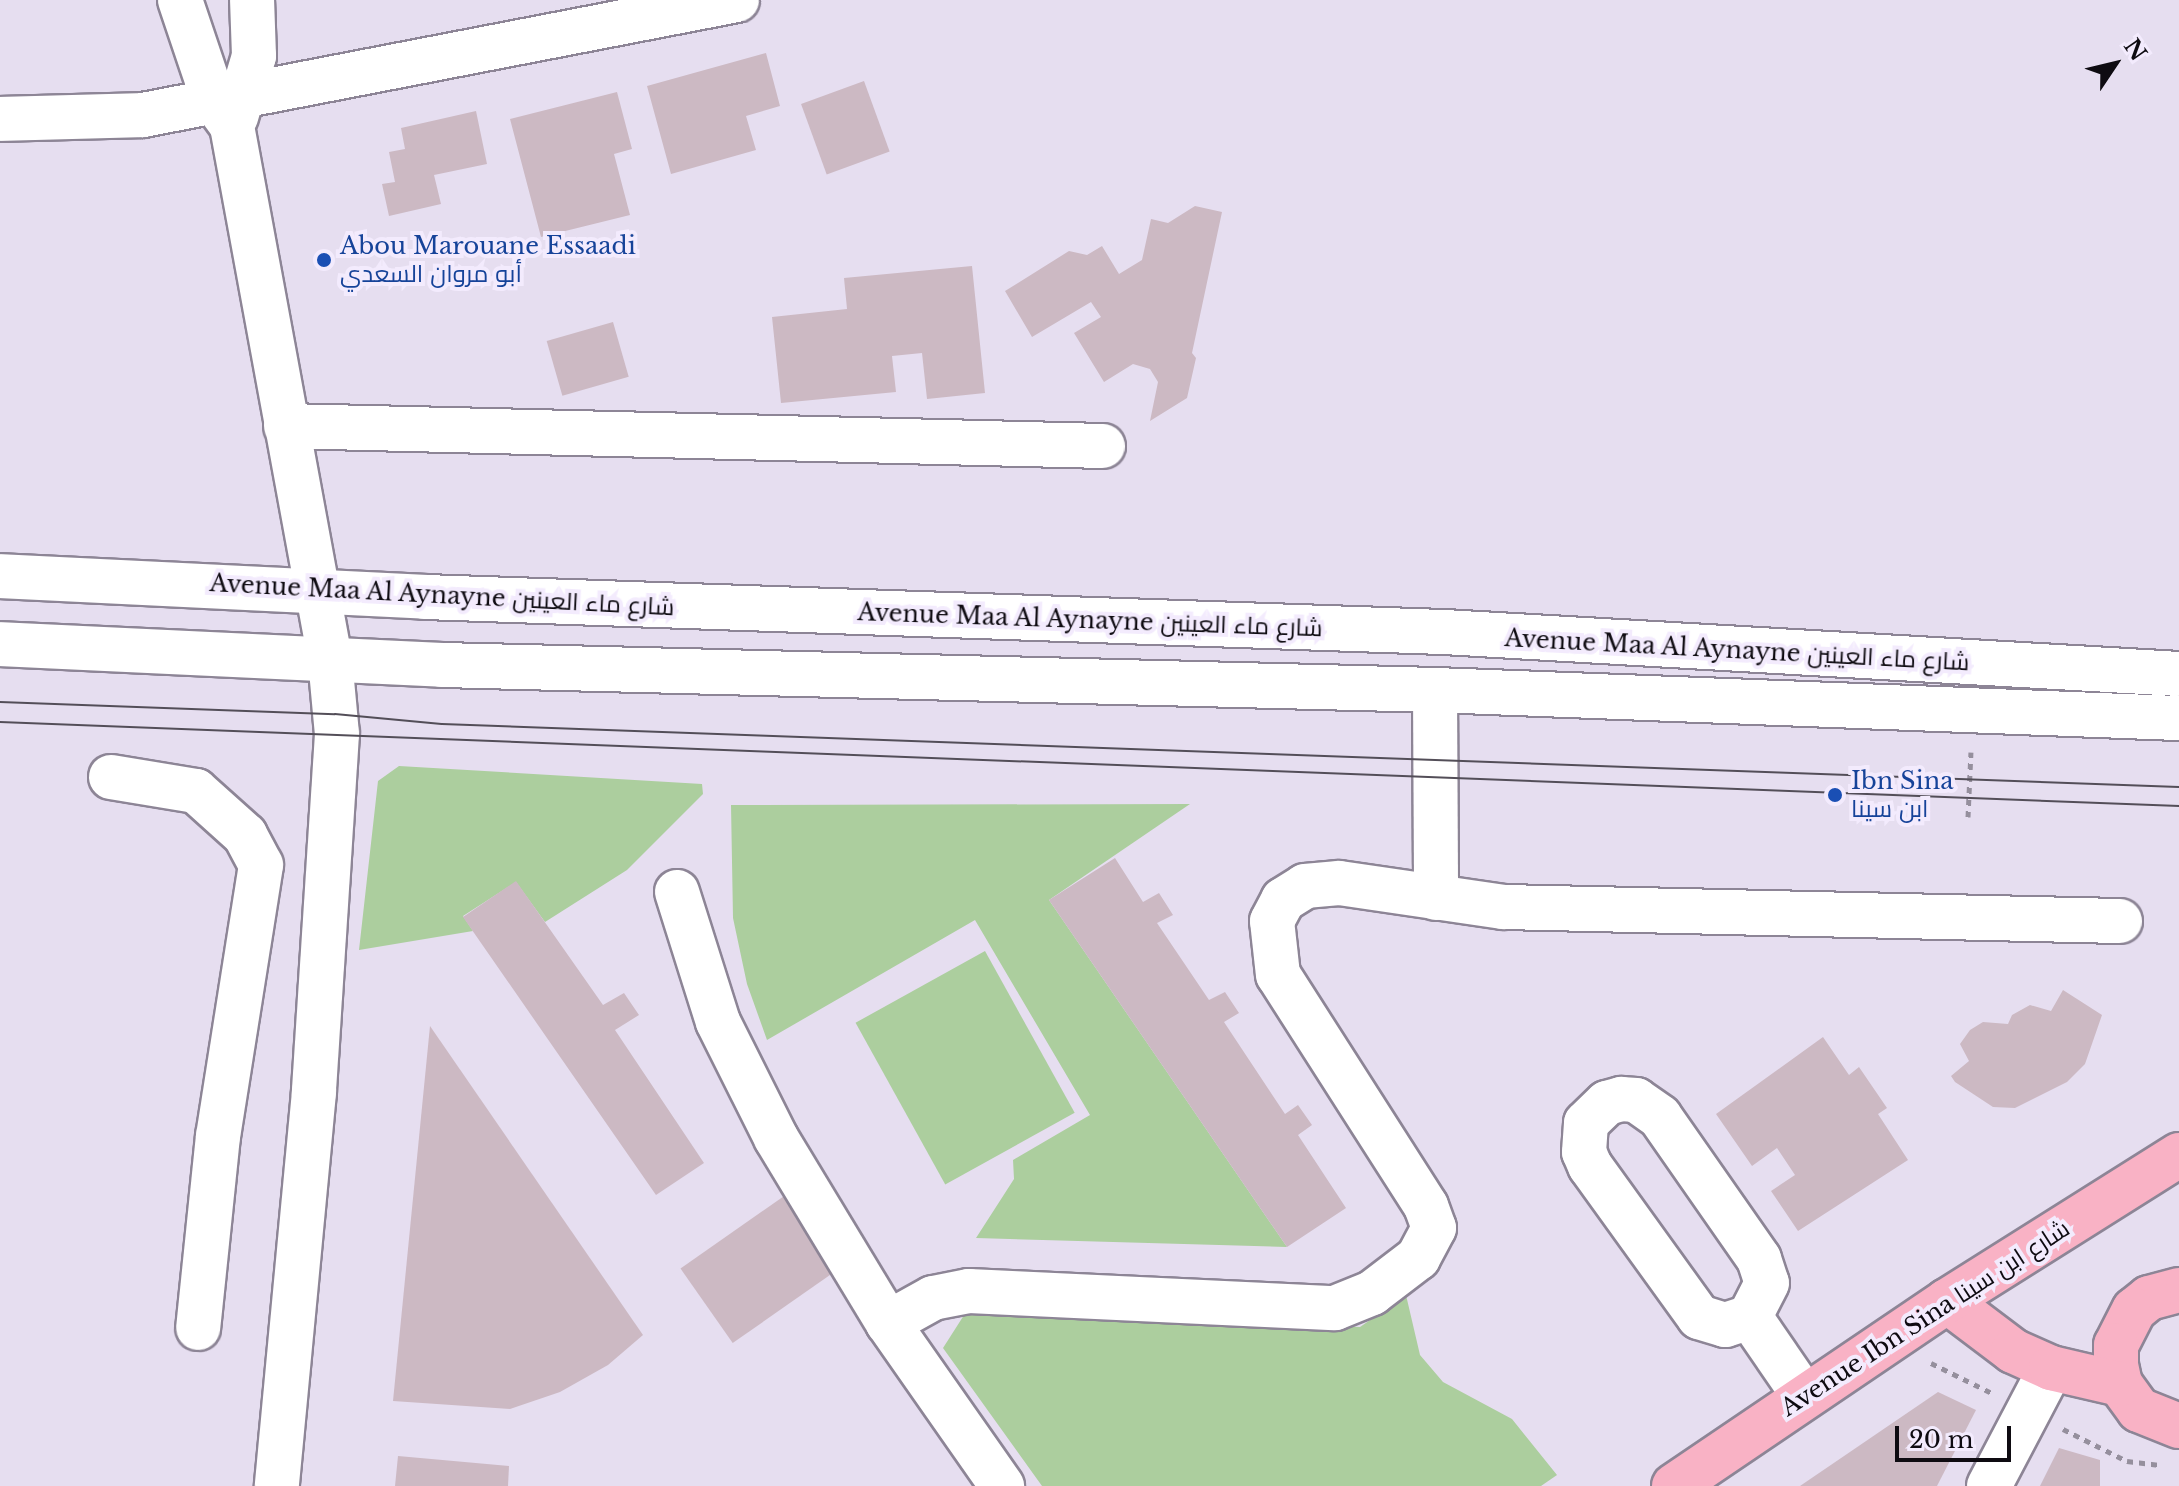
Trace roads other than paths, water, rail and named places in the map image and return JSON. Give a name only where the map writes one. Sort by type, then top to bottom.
[{"type":"main road","name":"Avenue Ibn Sina شارع ابن سينا","points":[[1674,1486],[1947,1301],[2179,1155]]},
{"type":"main road","points":[[2179,1290],[2149,1298],[2123,1326],[2116,1345],[2120,1384],[2139,1410],[2179,1426]]},
{"type":"main road","points":[[1947,1301],[2013,1351],[2051,1368],[2120,1384]]},
{"type":"street","points":[[180,0],[231,106],[330,659],[337,749],[331,856],[277,1486]]},
{"type":"street","points":[[231,106],[254,56],[252,0]]},
{"type":"street","points":[[0,119],[97,120],[231,106],[737,0]]},
{"type":"street","points":[[286,426],[1103,446]]},
{"type":"street","name":"Avenue Maa Al Aynayne شارع ماء العينين","points":[[0,576],[318,591],[1444,632],[2179,674]]},
{"type":"street","name":"Avenue Maa Al Aynayne شارع ماء العينين","points":[[0,644],[330,659],[1435,690],[2179,718]]},
{"type":"street","points":[[1435,690],[1436,898]]},
{"type":"street","points":[[111,777],[196,791],[245,835],[261,865],[218,1136],[198,1328]]},
{"type":"street","points":[[261,865],[331,856]]},
{"type":"street","points":[[888,1323],[933,1298],[969,1291],[1335,1308],[1372,1293],[1418,1258],[1434,1228],[1426,1206],[1294,1006],[1278,975],[1272,921],[1283,900],[1305,886],[1339,883],[1503,907],[2120,921]]},
{"type":"street","points":[[677,892],[738,1067],[888,1323],[1002,1486]]},
{"type":"street","points":[[1636,1100],[1660,1117],[1765,1270],[1765,1296],[1750,1317],[1738,1323],[1711,1323],[1690,1307],[1590,1166],[1583,1137],[1595,1111],[1607,1103],[1636,1100]]},
{"type":"street","points":[[1750,1317],[1804,1396]]},
{"type":"street","points":[[1989,1486],[2051,1368]]},
{"type":"tram line","points":[[0,702],[335,714],[442,724],[2179,787]]},
{"type":"tram line","points":[[0,722],[2179,806]]},
{"type":"place","name":"Abou Marouane Essaadi أبو مروان السعدي","points":[[324,260]]},
{"type":"place","name":"Ibn Sina ابن سينا","points":[[1835,795]]}]
